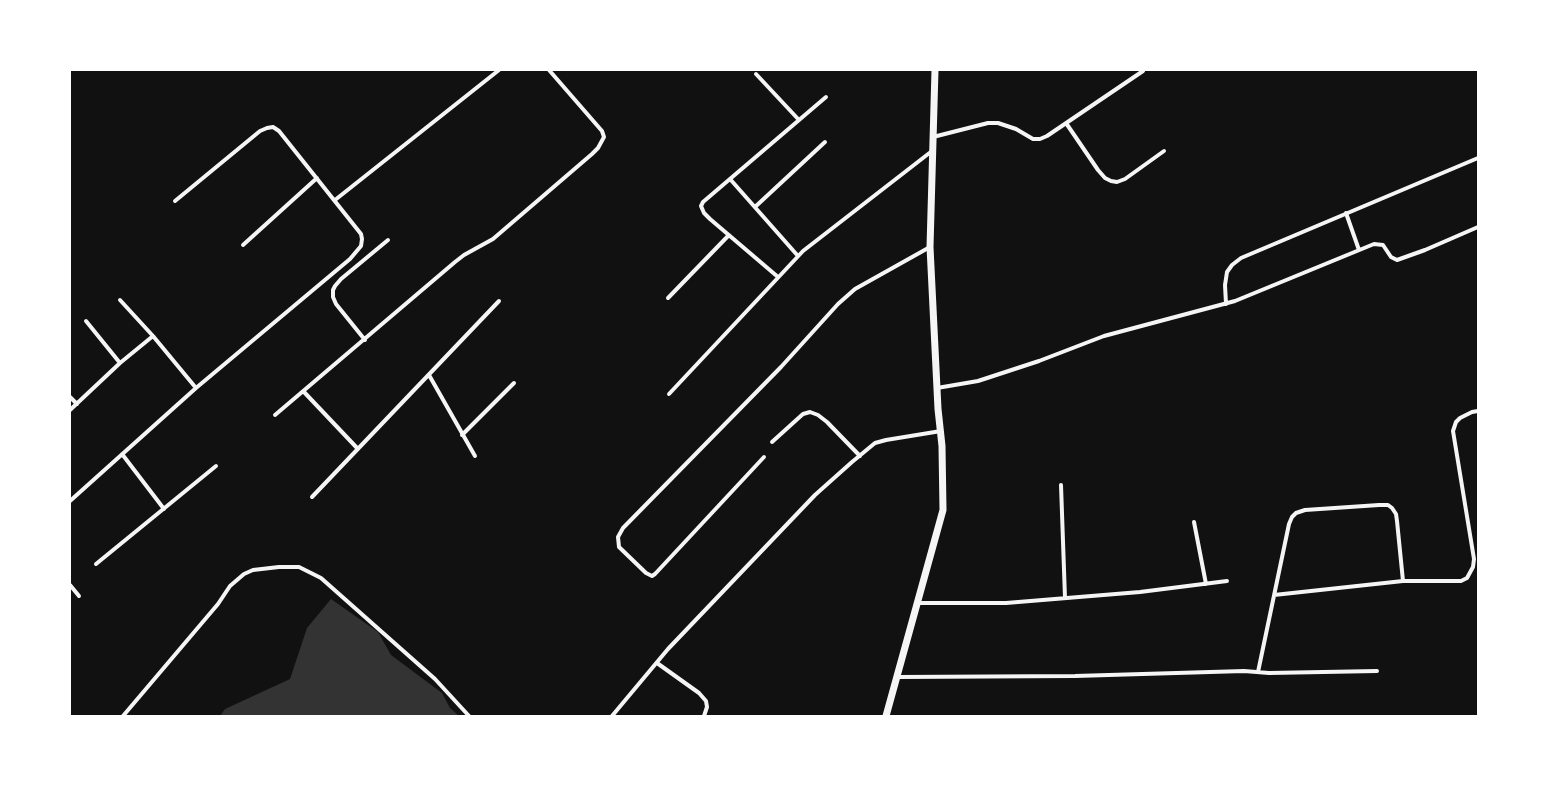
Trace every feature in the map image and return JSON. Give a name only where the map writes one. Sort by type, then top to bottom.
[{"type":"street","points":[[335,200],[499,70]]},
{"type":"street","points":[[275,415],[304,392],[455,262],[492,239],[598,148],[604,137],[602,131],[549,70]]},
{"type":"street","points":[[886,716],[943,510],[942,446],[937,388],[930,247],[935,70]]},
{"type":"street","points":[[933,137],[988,123],[998,123],[1016,129],[1033,139],[1040,139],[1143,71]]},
{"type":"street","points":[[756,74],[799,120]]},
{"type":"street","points":[[778,277],[704,213],[702,206],[703,202],[826,96]]},
{"type":"street","points":[[1066,123],[1098,170],[1111,182],[1117,182],[1125,179],[1164,151]]},
{"type":"street","points":[[70,501],[196,388],[350,259],[361,246],[361,234],[279,131],[272,127],[260,131],[175,202]]},
{"type":"street","points":[[755,207],[825,142]]},
{"type":"street","points":[[669,394],[798,256],[830,229],[933,151]]},
{"type":"street","points":[[1226,304],[1225,285],[1227,272],[1232,265],[1241,258],[1478,158]]},
{"type":"street","points":[[243,245],[317,178]]},
{"type":"street","points":[[730,179],[798,256]]},
{"type":"street","points":[[1346,213],[1359,250]]},
{"type":"street","points":[[937,388],[978,381],[1039,361],[1104,336],[1226,304],[1359,250],[1378,244],[1383,245],[1393,259],[1400,260],[1478,227]]},
{"type":"street","points":[[668,298],[728,235]]},
{"type":"street","points":[[365,340],[336,304],[332,290],[341,279],[388,240]]},
{"type":"street","points":[[764,457],[652,576],[646,573],[619,547],[618,537],[623,528],[781,367],[838,304],[855,289],[930,247]]},
{"type":"street","points":[[120,300],[153,336],[196,388]]},
{"type":"street","points":[[312,497],[499,301]]},
{"type":"street","points":[[86,321],[120,363]]},
{"type":"street","points":[[70,410],[120,363],[153,336]]},
{"type":"street","points":[[429,375],[475,456]]},
{"type":"street","points":[[462,435],[514,383]]},
{"type":"street","points":[[304,392],[358,449]]},
{"type":"street","points":[[70,396],[77,404]]},
{"type":"street","points":[[1274,595],[1403,581],[1461,581],[1467,578],[1471,574],[1474,559],[1453,431],[1456,422],[1460,418],[1472,412],[1478,411]]},
{"type":"street","points":[[772,442],[803,414],[810,412],[818,415],[827,422],[860,456]]},
{"type":"street","points":[[612,716],[668,649],[815,495],[875,443],[940,431]]},
{"type":"street","points":[[122,454],[164,509]]},
{"type":"street","points":[[96,564],[216,466]]},
{"type":"street","points":[[1061,485],[1065,598]]},
{"type":"street","points":[[1258,672],[1289,524],[1292,517],[1296,513],[1305,510],[1379,505],[1392,508],[1396,514],[1403,581]]},
{"type":"street","points":[[1194,522],[1206,584]]},
{"type":"street","points":[[123,716],[218,604],[230,586],[244,574],[253,570],[279,567],[300,567],[321,578],[435,679],[469,716]]},
{"type":"street","points":[[918,603],[1006,603],[1140,592],[1227,582]]},
{"type":"street","points":[[70,585],[79,596]]},
{"type":"street","points":[[657,663],[699,693],[706,701],[707,707],[704,716]]},
{"type":"street","points":[[898,677],[1075,676],[1244,671],[1269,673],[1377,671]]},
{"type":"shaded area","points":[[331,599],[378,632],[391,655],[442,693],[450,708],[459,716],[220,716],[225,709],[290,679],[307,628]]}]
